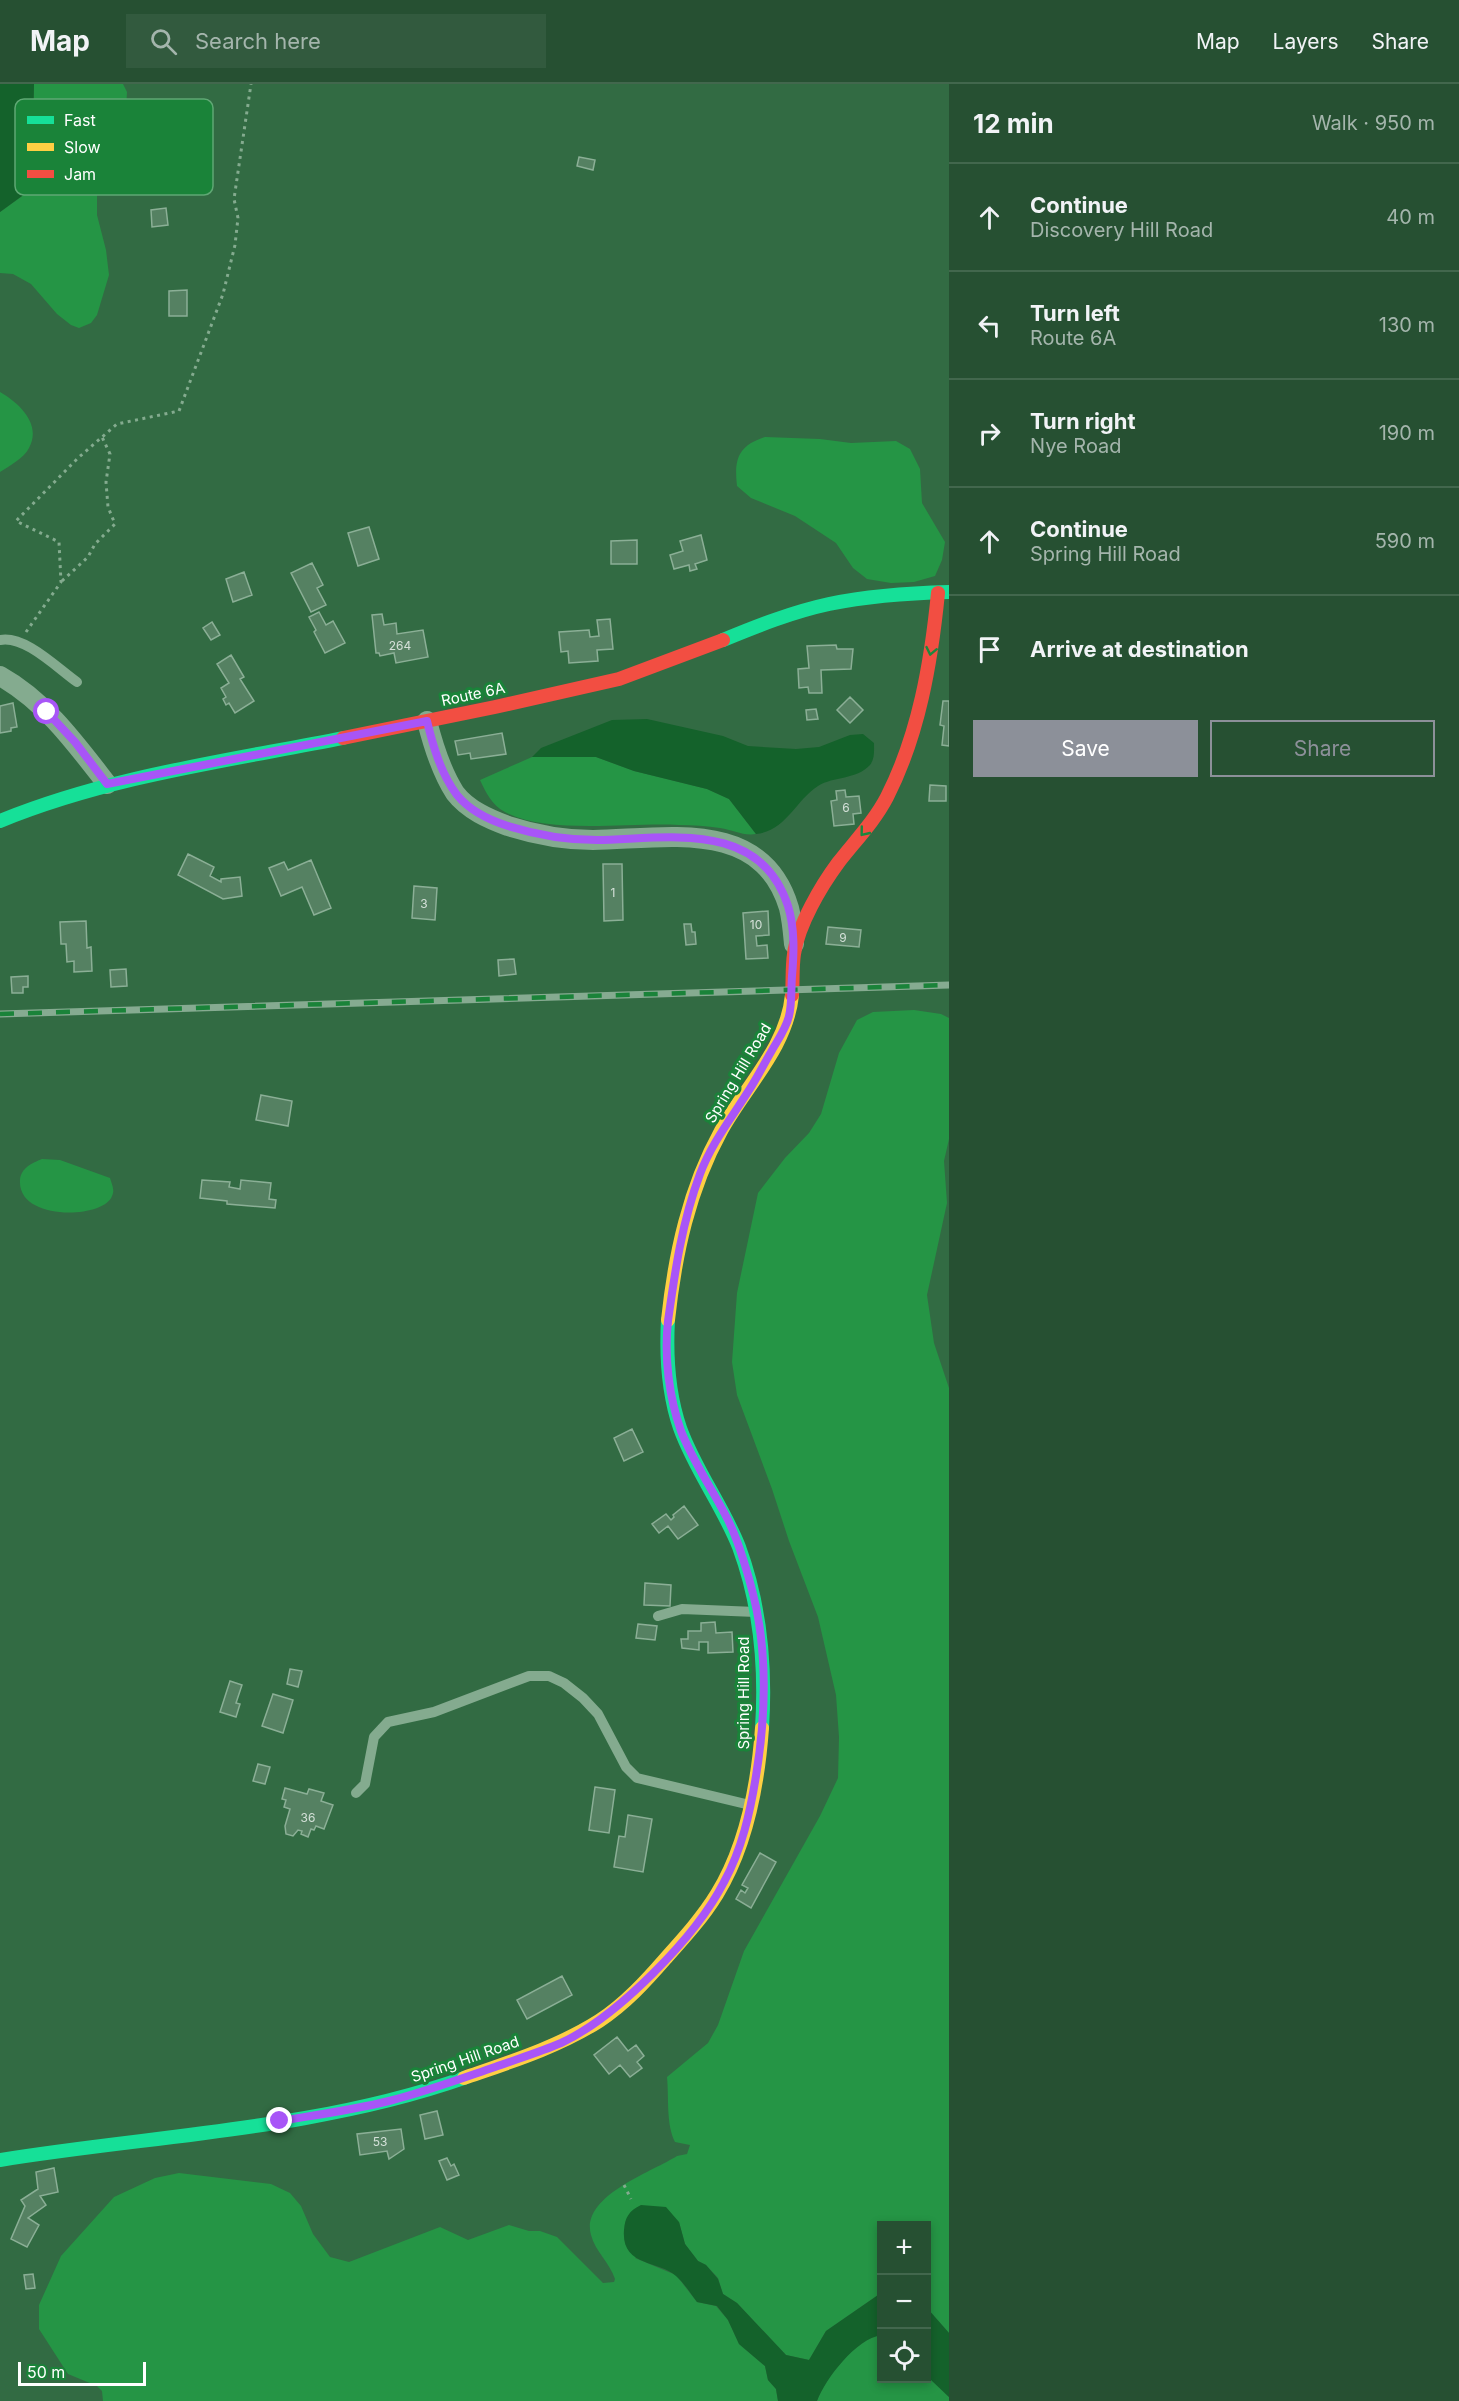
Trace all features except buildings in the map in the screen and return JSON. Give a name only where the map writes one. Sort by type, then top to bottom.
[{"type":"street","name":"Route 6A","points":[[0,821],[24,810],[107,784],[427,721],[619,679],[652,669],[774,621],[814,608],[866,599],[944,592]]},
{"type":"street","name":"Spring Hill Road","points":[[0,2160],[280,2121],[390,2101],[465,2078],[561,2043],[616,2008],[668,1957],[703,1915],[723,1884],[735,1860],[750,1805],[762,1722],[762,1662],[752,1589],[728,1521],[682,1433],[674,1406],[669,1375],[667,1333],[677,1257],[684,1225],[702,1171],[724,1126],[749,1090],[783,1033],[789,1016],[795,946],[818,896],[838,865],[872,822],[894,781],[913,736],[944,592]]},
{"type":"street","points":[[0,676],[27,693],[47,712],[75,742],[107,784]]},
{"type":"street","points":[[427,721],[434,748],[456,794],[471,808],[495,821],[546,837],[591,840],[700,838],[735,845],[768,870],[781,889],[789,909],[795,946]]},
{"type":"lane","points":[[0,640],[7,639],[24,643],[77,682]]},
{"type":"lane","points":[[658,1616],[682,1609],[756,1612]]},
{"type":"lane","points":[[356,1793],[365,1784],[374,1737],[388,1722],[434,1712],[529,1676],[549,1676],[564,1683],[584,1698],[598,1714],[626,1767],[637,1778],[750,1805]]},
{"type":"path","points":[[61,582],[59,542],[16,521],[117,424],[179,411],[223,294],[235,245],[238,218],[234,199],[251,84]]},
{"type":"path","points":[[24,643],[27,630],[61,582],[87,558],[95,544],[115,524],[107,498],[106,482],[110,454],[102,437]]},
{"type":"path","points":[[624,2185],[631,2199]]},
{"type":"shaded area","points":[[0,84],[34,84],[34,99],[15,99],[15,195],[22,195],[0,212]]},
{"type":"shaded area","points":[[34,84],[123,84],[127,92],[127,99],[34,99]]},
{"type":"shaded area","points":[[97,195],[97,215],[106,250],[109,275],[97,315],[91,323],[79,328],[71,325],[57,314],[31,284],[13,274],[0,273],[0,212],[22,196]]},
{"type":"shaded area","points":[[0,392],[21,408],[31,423],[33,431],[27,452],[0,472]]},
{"type":"shaded area","points":[[765,437],[820,439],[851,443],[896,441],[910,449],[920,469],[922,503],[945,542],[942,560],[935,576],[914,582],[891,583],[867,579],[853,568],[836,543],[795,516],[751,498],[737,486],[737,461],[743,449]]},
{"type":"shaded area","points":[[647,719],[723,736],[748,746],[796,749],[819,747],[850,735],[863,734],[874,743],[872,763],[852,776],[818,786],[783,821],[766,832],[756,834],[729,799],[707,789],[634,771],[596,757],[532,757],[541,748],[612,720]]},
{"type":"shaded area","points":[[532,757],[596,757],[634,771],[707,789],[729,799],[756,834],[700,826],[589,826],[543,823],[523,819],[496,806],[480,780]]},
{"type":"shaded area","points":[[914,1010],[941,1014],[949,1018],[949,1139],[944,1161],[947,1203],[927,1295],[934,1343],[949,1388],[949,2333],[931,2313],[931,2221],[877,2221],[877,2296],[826,2331],[809,2360],[786,2355],[737,2303],[723,2294],[718,2278],[706,2265],[698,2261],[685,2244],[679,2222],[635,2258],[676,2275],[697,2302],[716,2306],[728,2320],[739,2344],[765,2366],[768,2380],[776,2389],[778,2401],[103,2401],[102,2391],[97,2386],[68,2374],[39,2329],[39,2305],[61,2256],[114,2197],[155,2178],[179,2173],[271,2184],[290,2193],[301,2206],[313,2234],[330,2257],[349,2262],[440,2227],[468,2240],[509,2225],[557,2237],[603,2283],[614,2282],[615,2279],[591,2235],[591,2221],[596,2208],[620,2187],[677,2156],[687,2154],[690,2145],[675,2142],[672,2135],[667,2077],[708,2043],[718,2025],[744,1951],[820,1816],[838,1778],[839,1737],[836,1695],[818,1617],[737,1395],[732,1362],[737,1293],[758,1193],[785,1158],[809,1133],[821,1114],[839,1053],[857,1020],[873,1012]]},
{"type":"shaded area","points":[[42,1159],[60,1160],[110,1178],[112,1196],[106,1204],[79,1212],[46,1210],[32,1203],[23,1194],[20,1180],[22,1172],[28,1166]]},
{"type":"shaded area","points":[[641,2205],[666,2207],[679,2222],[685,2244],[698,2261],[706,2265],[718,2279],[723,2294],[737,2303],[786,2355],[809,2360],[826,2331],[877,2296],[877,2336],[862,2344],[843,2361],[827,2382],[817,2401],[778,2401],[776,2389],[768,2380],[765,2366],[739,2344],[728,2320],[717,2306],[697,2302],[676,2276],[634,2257],[628,2251],[625,2242],[625,2221],[633,2210]]},
{"type":"shaded area","points":[[931,2313],[949,2333],[949,2397],[931,2380]]},
{"type":"shaded area","points":[[877,2336],[877,2383],[931,2383],[931,2380],[949,2397],[949,2401],[817,2401],[834,2371],[852,2352]]},
{"type":"railway","points":[[0,1014],[949,985]]},
{"type":"traffic: fast","points":[[723,640],[788,615],[829,604],[889,595],[949,592]]},
{"type":"traffic: fast","points":[[0,821],[42,805],[126,781],[343,738]]},
{"type":"traffic: fast","points":[[668,1320],[669,1374],[680,1428],[693,1459],[739,1547],[752,1591],[762,1659],[762,1728]]},
{"type":"traffic: fast","points":[[0,2160],[293,2120],[408,2095],[464,2078]]},
{"type":"traffic: slow","points":[[668,1320],[679,1246],[700,1176],[721,1131],[774,1049],[782,1032],[792,995]]},
{"type":"traffic: slow","points":[[464,2078],[550,2046],[599,2021],[635,1992],[686,1935],[717,1894],[736,1855],[754,1792],[762,1728]]},
{"type":"traffic: jam","points":[[792,995],[794,954],[805,919],[831,872],[882,806],[898,773],[922,698],[932,646],[938,593]]},
{"type":"traffic: jam","points":[[343,738],[619,679],[723,640]]},
{"type":"route","points":[[47,712],[75,742],[107,784],[427,721],[434,748],[456,794],[471,808],[495,821],[546,837],[591,840],[711,838],[735,845],[768,870],[781,889],[789,909],[795,946],[789,1016],[783,1033],[749,1090],[724,1126],[702,1171],[684,1225],[677,1257],[667,1333],[667,1362],[674,1406],[682,1433],[738,1545],[752,1589],[760,1632],[762,1722],[758,1759],[746,1826],[735,1860],[703,1915],[668,1957],[616,2008],[578,2034],[561,2043],[465,2078],[390,2101],[280,2121]]}]
